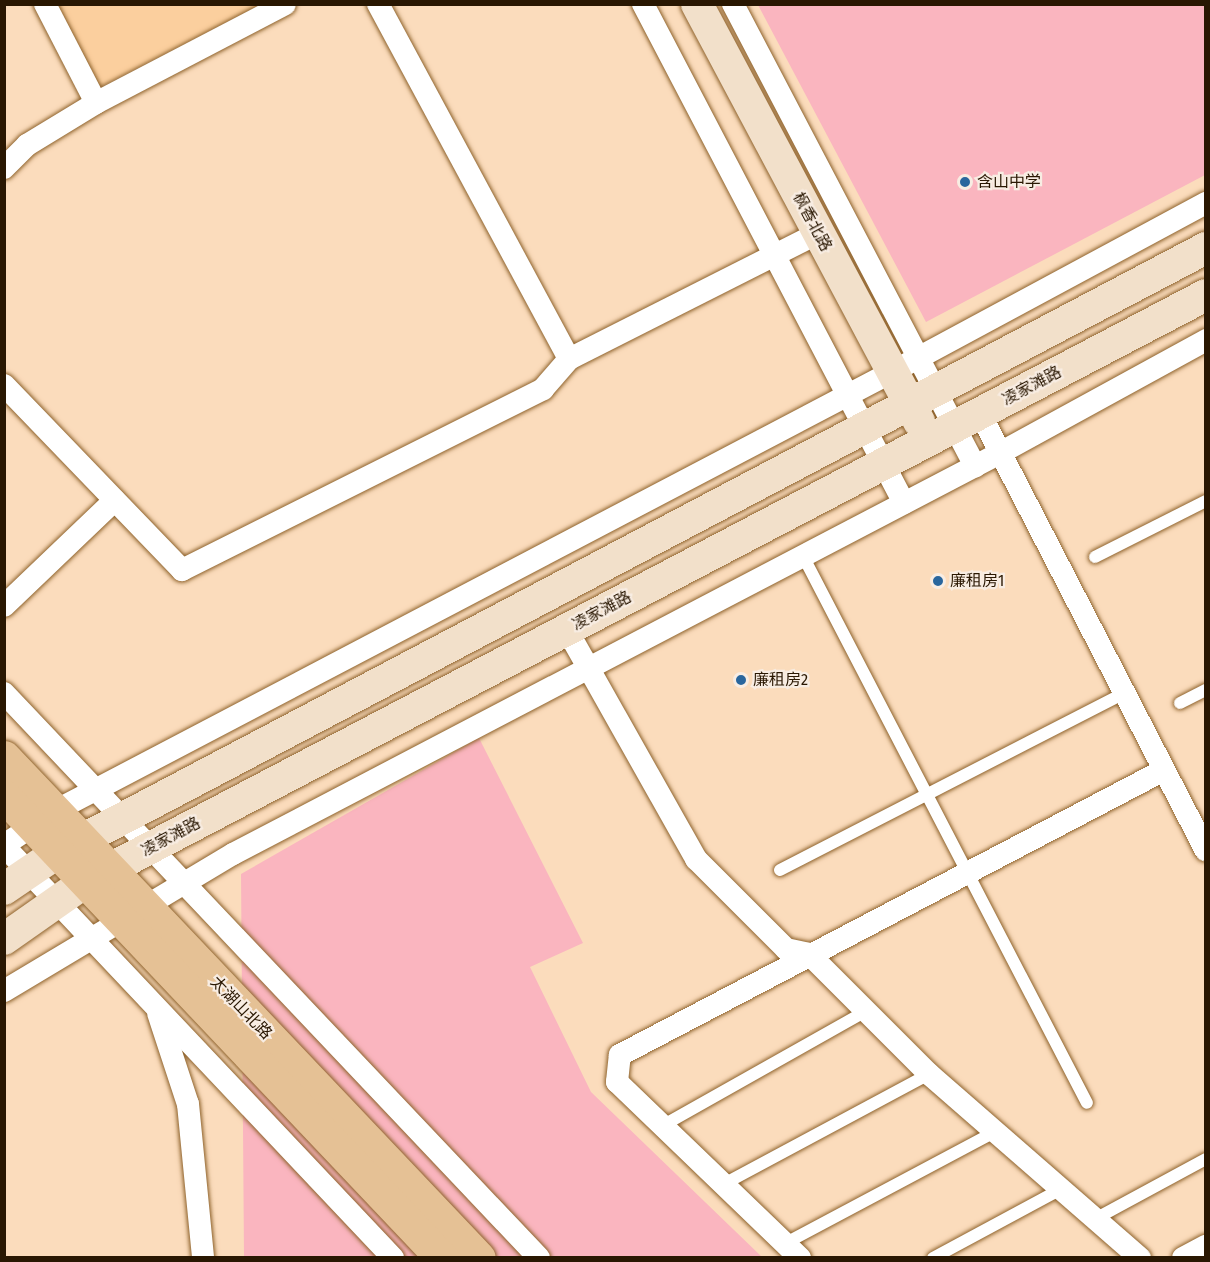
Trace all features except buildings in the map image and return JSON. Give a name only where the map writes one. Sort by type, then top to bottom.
[{"type":"main road","name":"枫香北路","points":[[697,4],[818,233],[905,365],[922,397],[954,427]]},
{"type":"main road","points":[[17,880],[70,846],[1206,248]]},
{"type":"main road","name":"凌家滩路","points":[[4,939],[97,876],[1206,295]]},
{"type":"main road","name":"太湖山北路","points":[[4,757],[43,818],[133,914],[442,1257]]},
{"type":"main road","name":"太湖山北路","points":[[4,796],[43,818]]},
{"type":"main road","name":"太湖山北路","points":[[133,914],[479,1257]]},
{"type":"street","points":[[45,4],[96,103]]},
{"type":"street","points":[[4,168],[27,146],[96,103],[285,4]]},
{"type":"street","points":[[378,4],[569,359]]},
{"type":"street","points":[[643,4],[904,503]]},
{"type":"street","points":[[733,4],[905,365]]},
{"type":"street","points":[[393,1257],[57,902],[17,880],[4,845],[43,818],[96,789],[905,365],[1206,203]]},
{"type":"street","points":[[4,385],[182,570],[543,388],[569,359],[818,233]]},
{"type":"street","points":[[4,991],[186,882],[1000,453],[1206,340]]},
{"type":"street","points":[[954,427],[1000,453],[1206,850]]},
{"type":"street","points":[[954,427],[975,466]]},
{"type":"street","points":[[4,606],[115,500]]},
{"type":"street","points":[[567,630],[696,860],[786,950],[810,954],[929,1074],[1140,1257]]},
{"type":"street","points":[[4,693],[186,882],[539,1257]]},
{"type":"street","points":[[792,1251],[617,1082],[620,1055],[810,954],[969,875],[1164,770]]},
{"type":"street","points":[[156,1006],[188,1104],[204,1257]]},
{"type":"street","points":[[1183,1257],[1206,1246]]},
{"type":"lane","points":[[1095,557],[1206,501]]},
{"type":"lane","points":[[804,556],[1087,1103]]},
{"type":"lane","points":[[1180,703],[1206,690]]},
{"type":"lane","points":[[780,870],[1124,693]]},
{"type":"lane","points":[[662,1126],[866,1011]]},
{"type":"lane","points":[[722,1185],[929,1074]]},
{"type":"lane","points":[[792,1251],[995,1132]]},
{"type":"lane","points":[[1095,1219],[1206,1159]]},
{"type":"lane","points":[[933,1257],[1061,1189]]},
{"type":"shaded area","points":[[57,5],[259,5],[100,87]]},
{"type":"shaded area","name":"含山中学","points":[[758,5],[1205,5],[1205,175],[926,322]]},
{"type":"shaded area","points":[[479,738],[583,943],[530,967],[591,1092],[762,1257],[244,1257],[241,874]]},
{"type":"place","name":"含山中学","points":[[965,182]]},
{"type":"place","name":"廉租房1","points":[[938,581]]},
{"type":"place","name":"廉租房2","points":[[741,680]]}]
